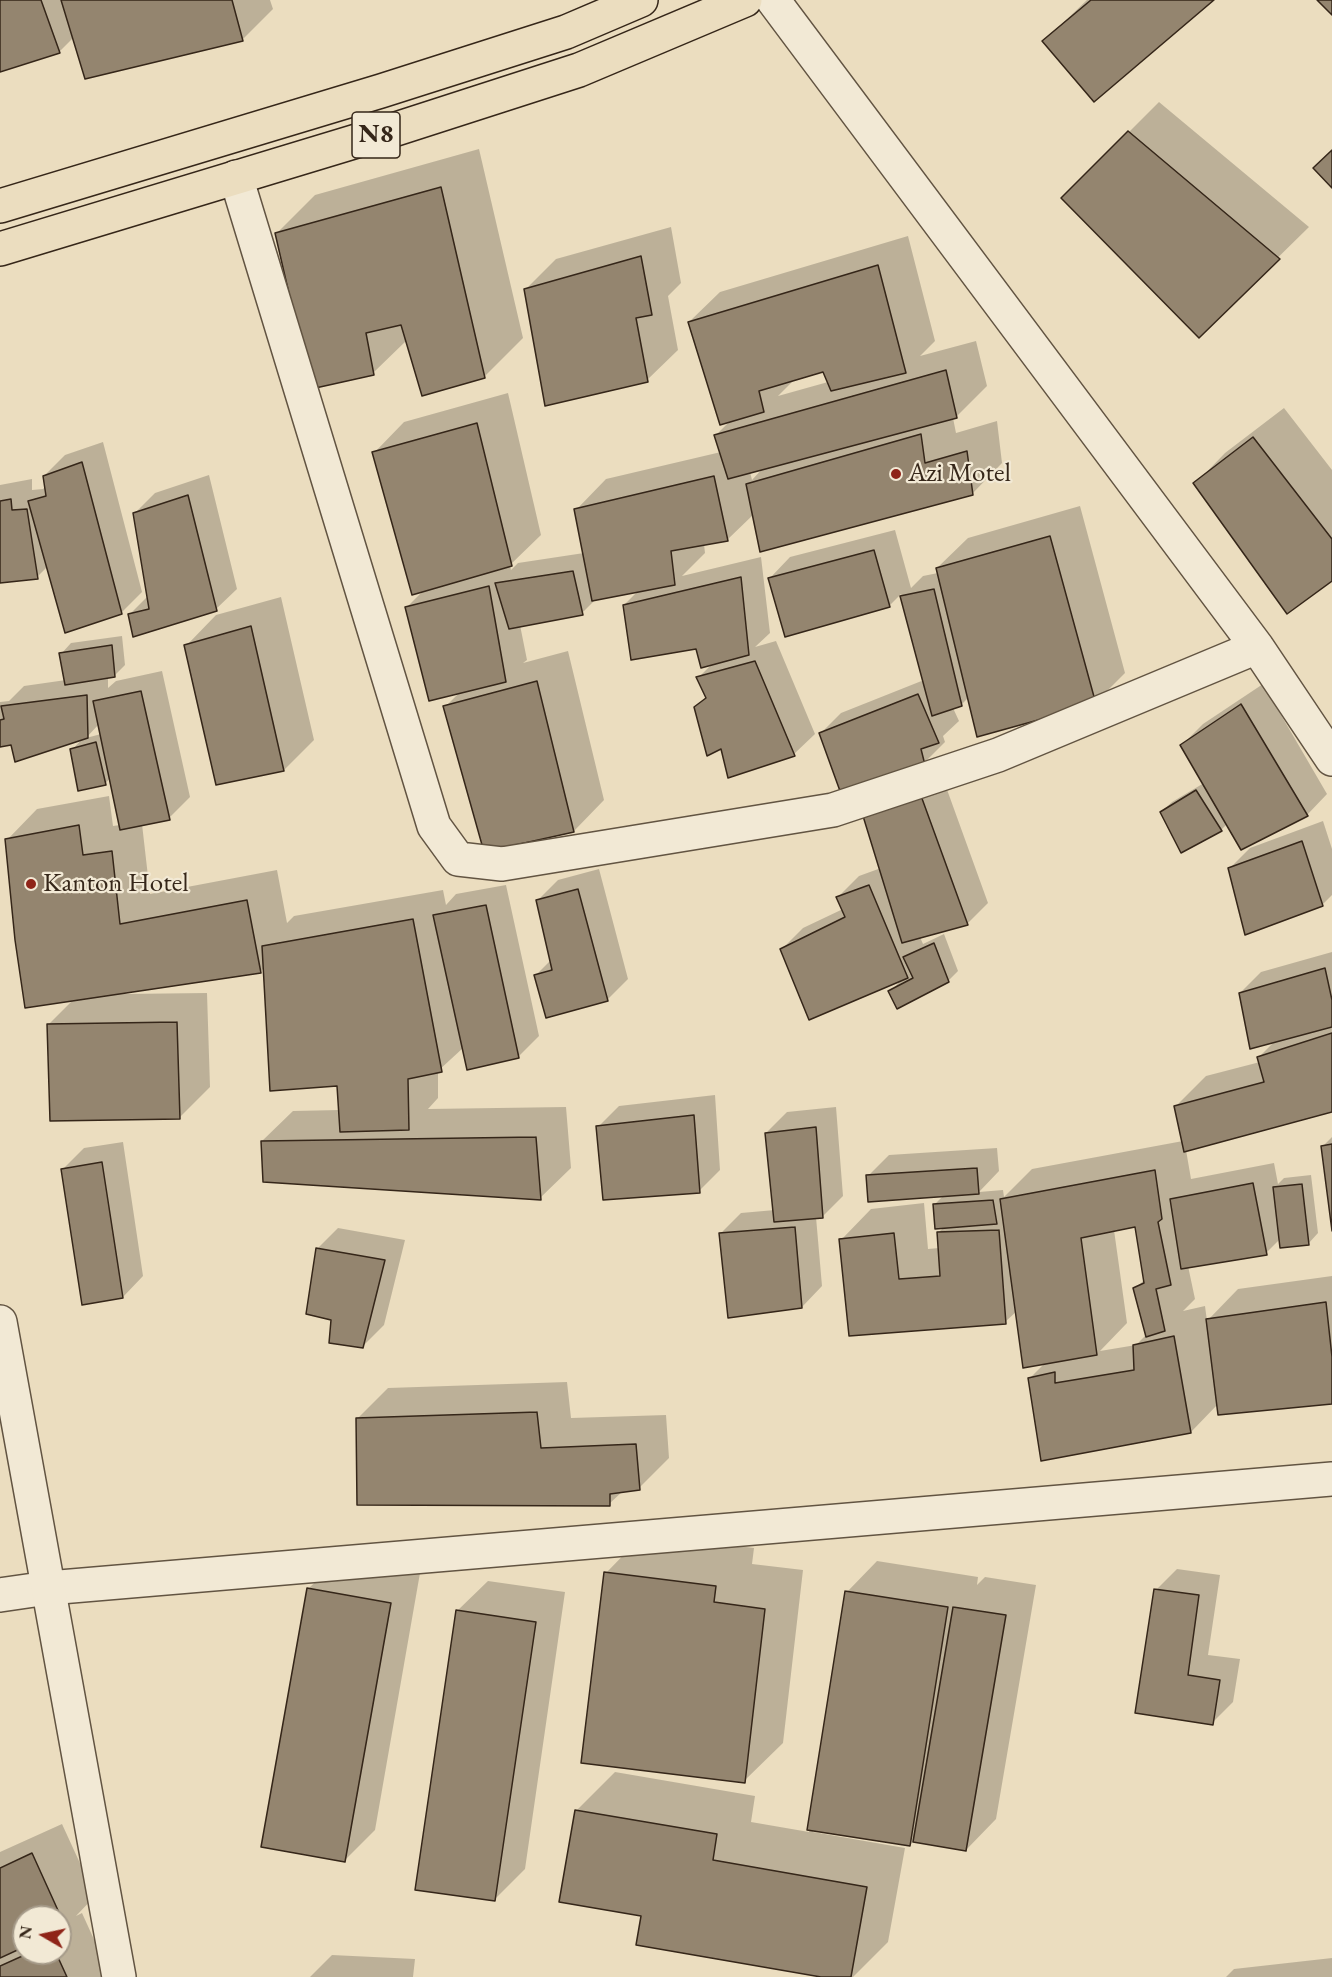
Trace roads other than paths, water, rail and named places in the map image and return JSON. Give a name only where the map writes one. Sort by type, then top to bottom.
[{"type":"highway","name":"N8","points":[[0,206],[381,91],[566,32],[640,0]]},
{"type":"highway","name":"N8","points":[[0,249],[579,70],[745,0]]},
{"type":"street","points":[[773,0],[1257,647],[1332,759]]},
{"type":"street","points":[[236,177],[434,826],[458,859],[502,864],[834,810],[998,755],[1257,647]]},
{"type":"street","points":[[0,1322],[119,1977]]},
{"type":"street","points":[[0,1594],[48,1588],[1332,1479]]},
{"type":"place","name":"Azi Motel","points":[[896,474]]},
{"type":"place","name":"Kanton Hotel","points":[[31,884]]}]
